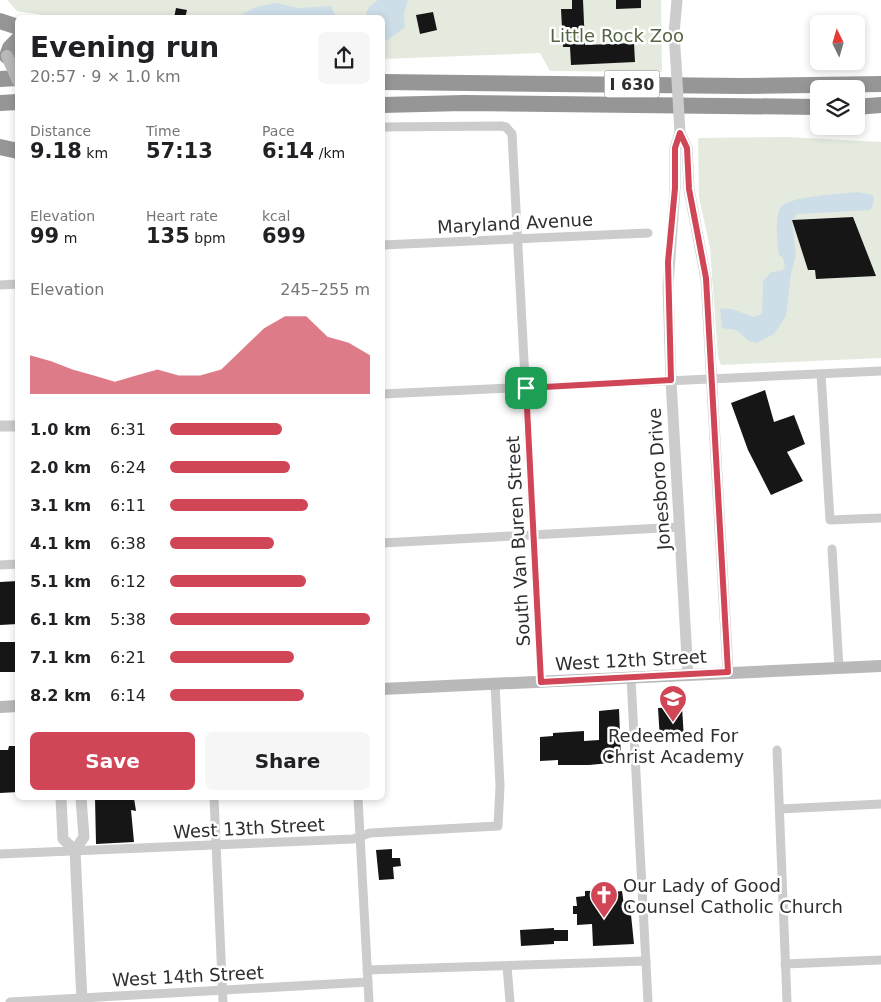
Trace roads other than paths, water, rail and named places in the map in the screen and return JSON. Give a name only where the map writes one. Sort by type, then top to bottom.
[{"type":"highway","points":[[0,21],[15,26]]},
{"type":"highway","points":[[3,50],[10,48],[15,43]]},
{"type":"highway","points":[[385,78],[413,82]]},
{"type":"highway","points":[[0,79],[15,80]]},
{"type":"highway","name":"I 630","points":[[385,82],[742,86],[881,84]]},
{"type":"highway","points":[[0,103],[15,102]]},
{"type":"highway","name":"I 630","points":[[385,105],[464,103],[810,107]]},
{"type":"highway","points":[[865,106],[881,105]]},
{"type":"highway","points":[[0,145],[15,143]]},
{"type":"highway","points":[[0,145],[15,150]]},
{"type":"main road","points":[[3,50],[15,74]]},
{"type":"main road","name":"West 12th Street","points":[[385,689],[881,666]]},
{"type":"main road","points":[[0,706],[15,706]]},
{"type":"street","name":"Jonesboro Drive","points":[[677,0],[674,34],[680,133],[675,148],[675,188],[668,262],[671,380],[688,675]]},
{"type":"street","name":"South Van Buren Street","points":[[385,127],[501,126],[509,129],[513,138],[541,682]]},
{"type":"street","name":"Jonesboro Drive","points":[[680,133],[687,148],[689,189],[706,278],[728,672]]},
{"type":"street","name":"Maryland Avenue","points":[[385,245],[648,233]]},
{"type":"street","points":[[0,285],[15,284]]},
{"type":"street","points":[[385,394],[881,371]]},
{"type":"street","points":[[821,374],[830,520],[881,518]]},
{"type":"street","points":[[0,426],[15,426]]},
{"type":"street","points":[[385,543],[680,527]]},
{"type":"street","points":[[832,549],[839,668]]},
{"type":"street","points":[[0,565],[15,564]]},
{"type":"street","points":[[631,678],[648,1002]]},
{"type":"street","name":"West 13th Street","points":[[0,854],[353,839],[370,833],[498,826],[500,786],[495,684]]},
{"type":"street","points":[[777,750],[787,1002]]},
{"type":"street","points":[[61,800],[63,839],[75,850]]},
{"type":"street","points":[[81,800],[84,837],[75,850],[82,1000]]},
{"type":"street","points":[[214,800],[222,1002]]},
{"type":"street","points":[[358,800],[369,1002]]},
{"type":"street","points":[[780,809],[881,804]]},
{"type":"street","points":[[785,964],[881,960]]},
{"type":"street","points":[[367,970],[646,961]]},
{"type":"street","points":[[507,966],[510,1002]]},
{"type":"street","name":"West 14th Street","points":[[10,1002],[82,1000],[368,982]]},
{"type":"place","name":"Redeemed For Christ Academy","points":[[673,723]]},
{"type":"place","name":"Our Lady of Good Counsel Catholic Church","points":[[604,919]]},
{"type":"park label","name":"Little Rock Zoo","points":[[617,35]]}]
